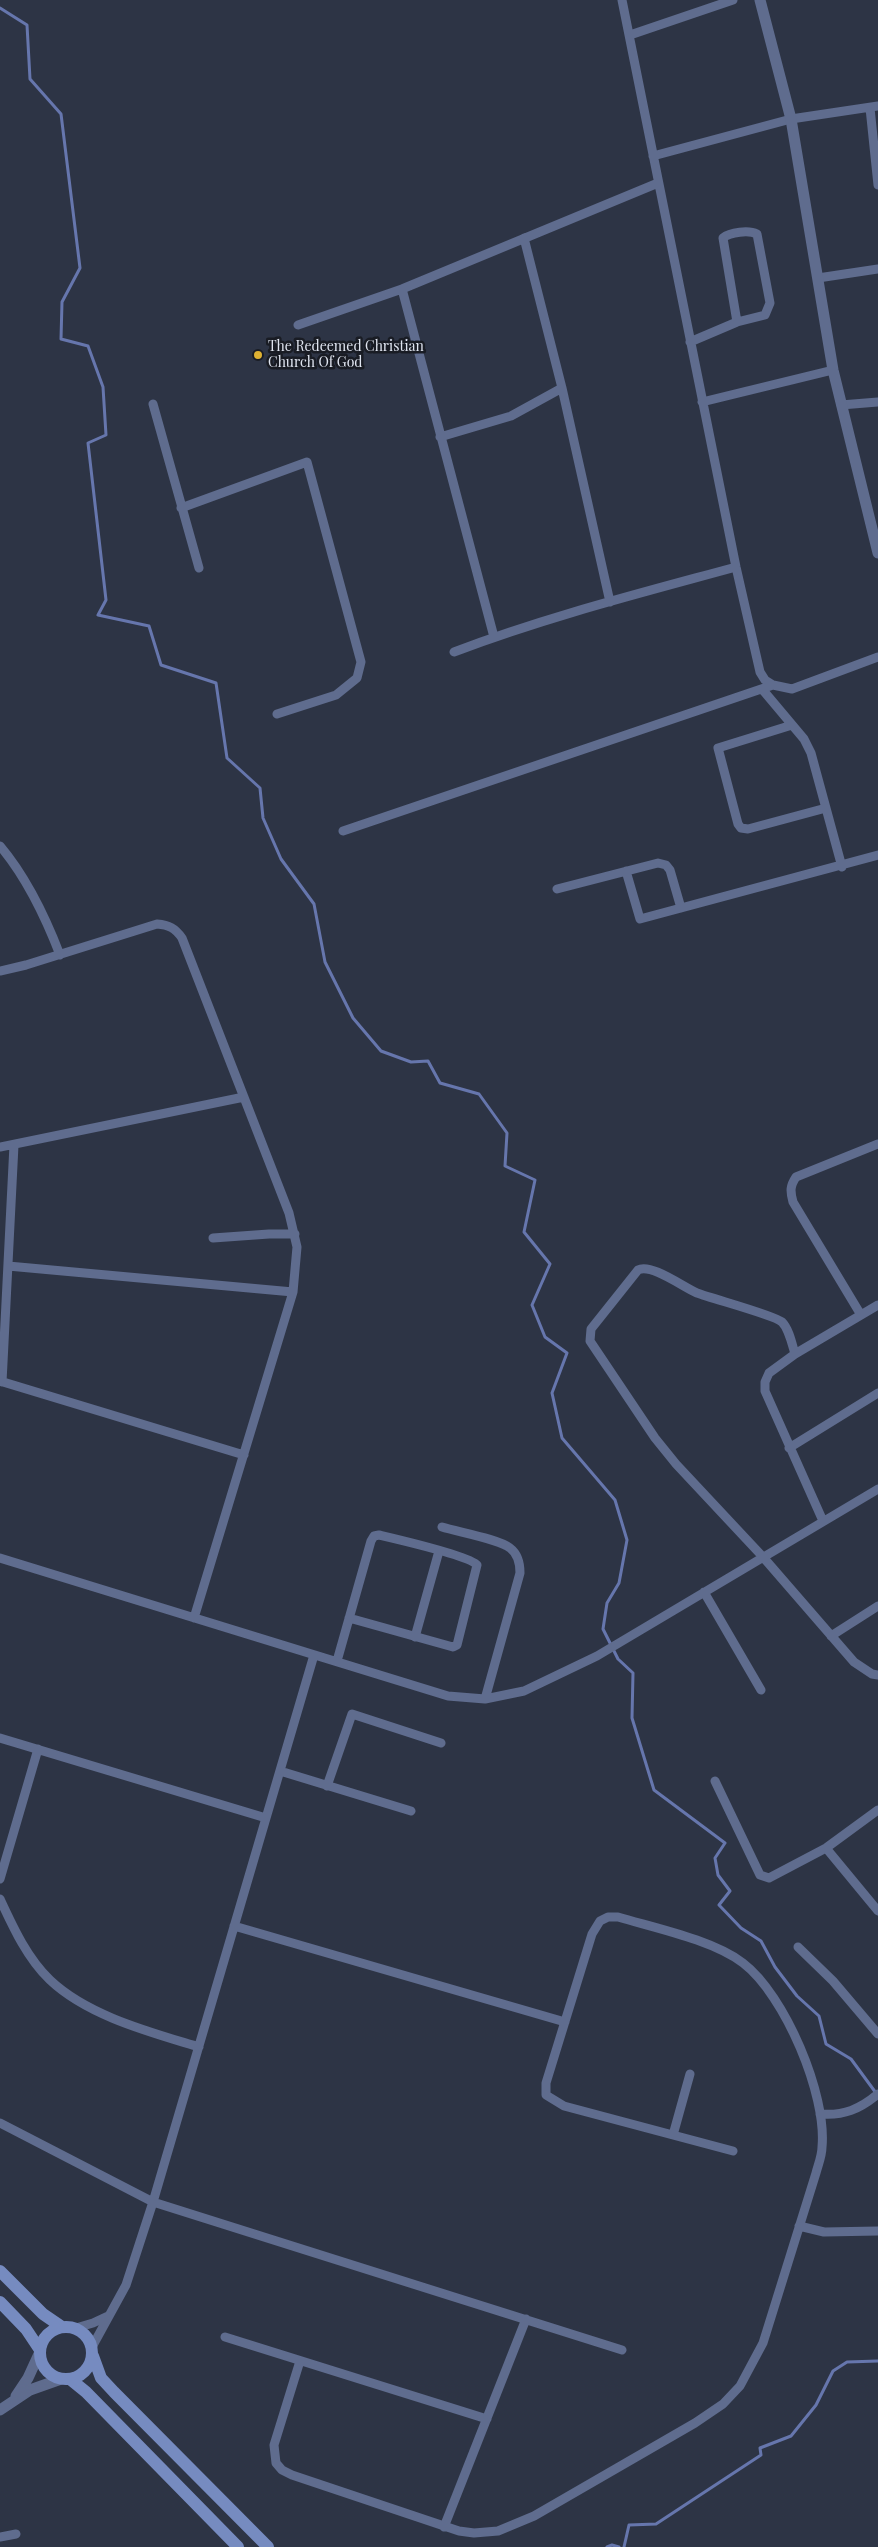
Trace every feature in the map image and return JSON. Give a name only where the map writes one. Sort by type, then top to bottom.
[{"type":"main road","points":[[0,2271],[43,2314],[62,2327]]},
{"type":"main road","points":[[0,2302],[26,2329],[40,2352],[46,2370],[86,2392],[238,2547]]},
{"type":"main road","points":[[40,2352],[44,2338],[50,2331],[62,2327],[76,2328],[83,2332],[102,2378],[114,2392],[268,2547]]},
{"type":"main road","points":[[65,2379],[85,2372],[92,2352]]},
{"type":"street","points":[[622,0],[702,402],[760,672],[765,680],[773,685],[792,689],[878,657]]},
{"type":"street","points":[[630,34],[733,0]]},
{"type":"street","points":[[760,0],[791,119],[833,370],[878,553]]},
{"type":"street","points":[[653,156],[791,119],[874,107],[878,185]]},
{"type":"street","points":[[298,325],[402,289],[658,183]]},
{"type":"street","points":[[690,342],[737,322],[765,315],[770,303],[757,234],[751,231],[727,235],[723,238],[737,322]]},
{"type":"street","points":[[524,238],[562,388],[610,602]]},
{"type":"street","points":[[818,278],[878,269]]},
{"type":"street","points":[[402,289],[494,637]]},
{"type":"street","points":[[702,402],[833,370]]},
{"type":"street","points":[[440,437],[511,416],[562,388]]},
{"type":"street","points":[[841,406],[878,402]]},
{"type":"street","points":[[153,404],[199,568]]},
{"type":"street","points":[[181,508],[306,462],[362,662],[357,678],[336,695],[277,714]]},
{"type":"street","points":[[454,652],[494,637],[610,602],[736,567]]},
{"type":"street","points":[[342,831],[773,685]]},
{"type":"street","points":[[762,689],[792,724],[810,753],[842,867]]},
{"type":"street","points":[[792,724],[718,748],[738,824],[740,828],[748,829],[826,808]]},
{"type":"street","points":[[0,846],[30,889],[49,926],[60,955]]},
{"type":"street","points":[[626,871],[640,919],[842,867],[878,855]]},
{"type":"street","points":[[557,889],[658,863],[666,865],[670,870],[681,908]]},
{"type":"street","points":[[0,972],[157,924],[168,924],[176,930],[182,938],[289,1213],[295,1234],[298,1260],[293,1292],[194,1618]]},
{"type":"street","points":[[0,1147],[244,1097]]},
{"type":"street","points":[[861,1315],[793,1202],[790,1192],[791,1184],[796,1177],[878,1144]]},
{"type":"street","points":[[14,1145],[1,1382],[244,1455]]},
{"type":"street","points":[[213,1238],[295,1234]]},
{"type":"street","points":[[8,1266],[293,1292]]},
{"type":"street","points":[[795,1354],[786,1329],[781,1322],[773,1317],[721,1302],[684,1287],[651,1268],[644,1267],[638,1270],[591,1329],[590,1334],[590,1341],[655,1438],[676,1464],[763,1557],[854,1662],[872,1674],[878,1675]]},
{"type":"street","points":[[823,1521],[765,1391],[765,1382],[769,1373],[795,1354],[878,1304]]},
{"type":"street","points":[[789,1448],[878,1394]]},
{"type":"street","points":[[0,1558],[448,1696],[485,1699],[524,1691],[597,1656],[878,1489]]},
{"type":"street","points":[[442,1527],[504,1545],[515,1553],[520,1565],[520,1573],[485,1699]]},
{"type":"street","points":[[337,1662],[349,1618],[374,1536],[379,1535],[472,1560],[477,1565],[456,1644],[450,1647],[349,1618]]},
{"type":"street","points":[[415,1636],[439,1551]]},
{"type":"street","points":[[704,1592],[761,1690]]},
{"type":"street","points":[[831,1636],[878,1606]]},
{"type":"street","points":[[92,2352],[108,2316],[126,2285],[153,2202],[314,1654]]},
{"type":"street","points":[[327,1786],[352,1714],[441,1743]]},
{"type":"street","points":[[0,1738],[266,1818]]},
{"type":"street","points":[[0,1879],[38,1749]]},
{"type":"street","points":[[280,1771],[411,1811]]},
{"type":"street","points":[[715,1781],[760,1875],[769,1878],[826,1848],[878,1810]]},
{"type":"street","points":[[826,1848],[878,1911]]},
{"type":"street","points":[[0,1899],[24,1946],[51,1981],[98,2011],[117,2020],[199,2047]]},
{"type":"street","points":[[300,2361],[274,2444],[276,2462],[292,2475],[444,2527],[474,2533],[486,2533],[517,2524],[695,2423],[723,2404],[740,2386],[763,2343],[800,2226],[822,2147],[820,2114],[794,2031],[774,1999],[743,1963],[698,1941],[618,1917],[608,1917],[600,1920],[586,1950],[546,2083],[546,2095],[564,2106],[733,2151]]},
{"type":"street","points":[[234,1926],[565,2022]]},
{"type":"street","points":[[798,1947],[833,1981],[878,2034]]},
{"type":"street","points":[[673,2135],[690,2074]]},
{"type":"street","points":[[820,2114],[844,2114],[863,2106],[878,2094]]},
{"type":"street","points":[[0,2122],[153,2202],[622,2350]]},
{"type":"street","points":[[800,2226],[824,2232],[878,2231]]},
{"type":"street","points":[[76,2328],[108,2316]]},
{"type":"street","points":[[444,2527],[526,2319]]},
{"type":"street","points":[[225,2337],[487,2419]]},
{"type":"street","points":[[5,2406],[28,2378],[40,2352]]},
{"type":"street","points":[[5,2406],[37,2387],[65,2379]]},
{"type":"street","points":[[0,2537],[16,2534]]},
{"type":"waterway","points":[[0,8],[27,25],[30,79],[61,114],[80,268],[62,302],[61,339],[88,346],[103,387],[106,435],[88,443],[106,600],[98,615],[149,626],[161,665],[216,683],[227,758],[260,788],[263,818],[281,859],[314,904],[325,962],[353,1018],[381,1051],[411,1062],[428,1061],[440,1083],[479,1094],[507,1133],[505,1166],[535,1180],[524,1232],[550,1264],[532,1305],[545,1337],[567,1353],[552,1393],[562,1438],[615,1500],[627,1540],[619,1583],[607,1603],[603,1629],[618,1659],[633,1673],[632,1718],[654,1790],[725,1843],[715,1858],[718,1875],[730,1891],[719,1905],[741,1928],[761,1941],[775,1967],[797,1996],[819,2016],[826,2044],[851,2059],[876,2093]]},
{"type":"waterway","points":[[624,2547],[629,2525],[656,2524],[761,2455],[760,2448],[791,2436],[816,2405],[833,2371],[847,2362],[878,2361]]},
{"type":"waterway","points":[[607,2547],[612,2545],[619,2547]]},
{"type":"place","name":"The Redeemed Christian Church Of God","points":[[258,355]]}]
